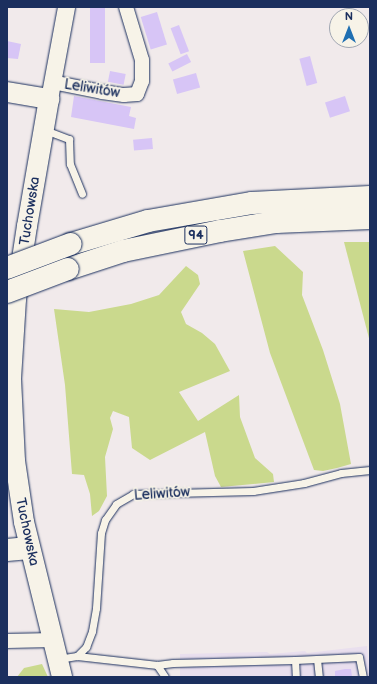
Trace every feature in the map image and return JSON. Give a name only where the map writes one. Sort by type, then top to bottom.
[{"type":"main road","points":[[7,92],[51,91]]},
{"type":"main road","name":"Tuchowska","points":[[51,91],[16,299],[11,379],[15,461],[29,548],[60,668]]},
{"type":"main road","name":"94","points":[[7,268],[72,244],[148,221],[252,203],[370,197]]},
{"type":"main road","name":"94","points":[[7,292],[68,269],[123,251],[220,230],[276,222],[370,218]]},
{"type":"main road","points":[[7,550],[29,548]]},
{"type":"street","name":"Tuchowska","points":[[51,91],[66,7]]},
{"type":"street","name":"Leliwitów","points":[[51,91],[102,92],[124,95],[137,94],[142,81],[142,60],[126,7]]},
{"type":"street","points":[[7,641],[53,640]]},
{"type":"lane","points":[[44,130],[69,139],[70,164],[82,194]]},
{"type":"lane","name":"Leliwitów","points":[[78,656],[86,647],[92,631],[96,608],[100,537],[105,520],[116,504],[133,494],[254,491],[304,483],[341,473],[370,470]]},
{"type":"lane","points":[[60,668],[78,656],[157,665],[173,663],[359,657],[363,677]]},
{"type":"lane","points":[[317,659],[319,677]]},
{"type":"lane","points":[[294,660],[296,677]]},
{"type":"lane","points":[[157,665],[165,677]]},
{"type":"shaded area","points":[[367,646],[370,677],[180,677],[180,654],[267,652],[270,654],[305,651],[307,653]]},
{"type":"green space","points":[[344,242],[370,242],[370,342]]},
{"type":"green space","points":[[275,246],[303,272],[302,295],[323,350],[340,404],[351,464],[323,471],[314,470],[270,353],[243,251]]},
{"type":"green space","points":[[186,266],[198,275],[200,284],[181,312],[186,324],[202,333],[215,344],[230,371],[179,392],[198,421],[239,395],[240,417],[255,458],[273,474],[274,482],[221,487],[215,476],[205,432],[150,460],[132,448],[129,417],[113,411],[110,418],[113,429],[105,457],[107,496],[99,511],[92,516],[90,494],[84,475],[72,474],[65,385],[54,309],[89,312],[131,304],[159,295]]},
{"type":"green space","points":[[42,664],[48,677],[17,677],[24,668]]},
{"type":"building","points":[[90,7],[105,7],[105,63],[90,63]]},
{"type":"building","points":[[157,12],[167,45],[151,49],[141,17]]},
{"type":"building","points":[[179,25],[189,51],[181,54],[171,28]]},
{"type":"building","points":[[7,41],[21,44],[18,59],[7,58]]},
{"type":"building","points":[[187,54],[191,62],[172,72],[168,64]]},
{"type":"building","points":[[310,56],[317,83],[307,86],[299,59]]},
{"type":"building","points":[[110,71],[126,74],[124,85],[108,82]]},
{"type":"building","points":[[196,73],[200,87],[177,94],[173,80]]},
{"type":"building","points":[[74,96],[131,107],[129,116],[136,118],[134,129],[71,117]]},
{"type":"building","points":[[345,96],[350,111],[330,118],[325,102]]},
{"type":"building","points":[[152,138],[153,149],[134,151],[133,140]]},
{"type":"building","points":[[351,669],[352,677],[335,677],[335,671]]}]
